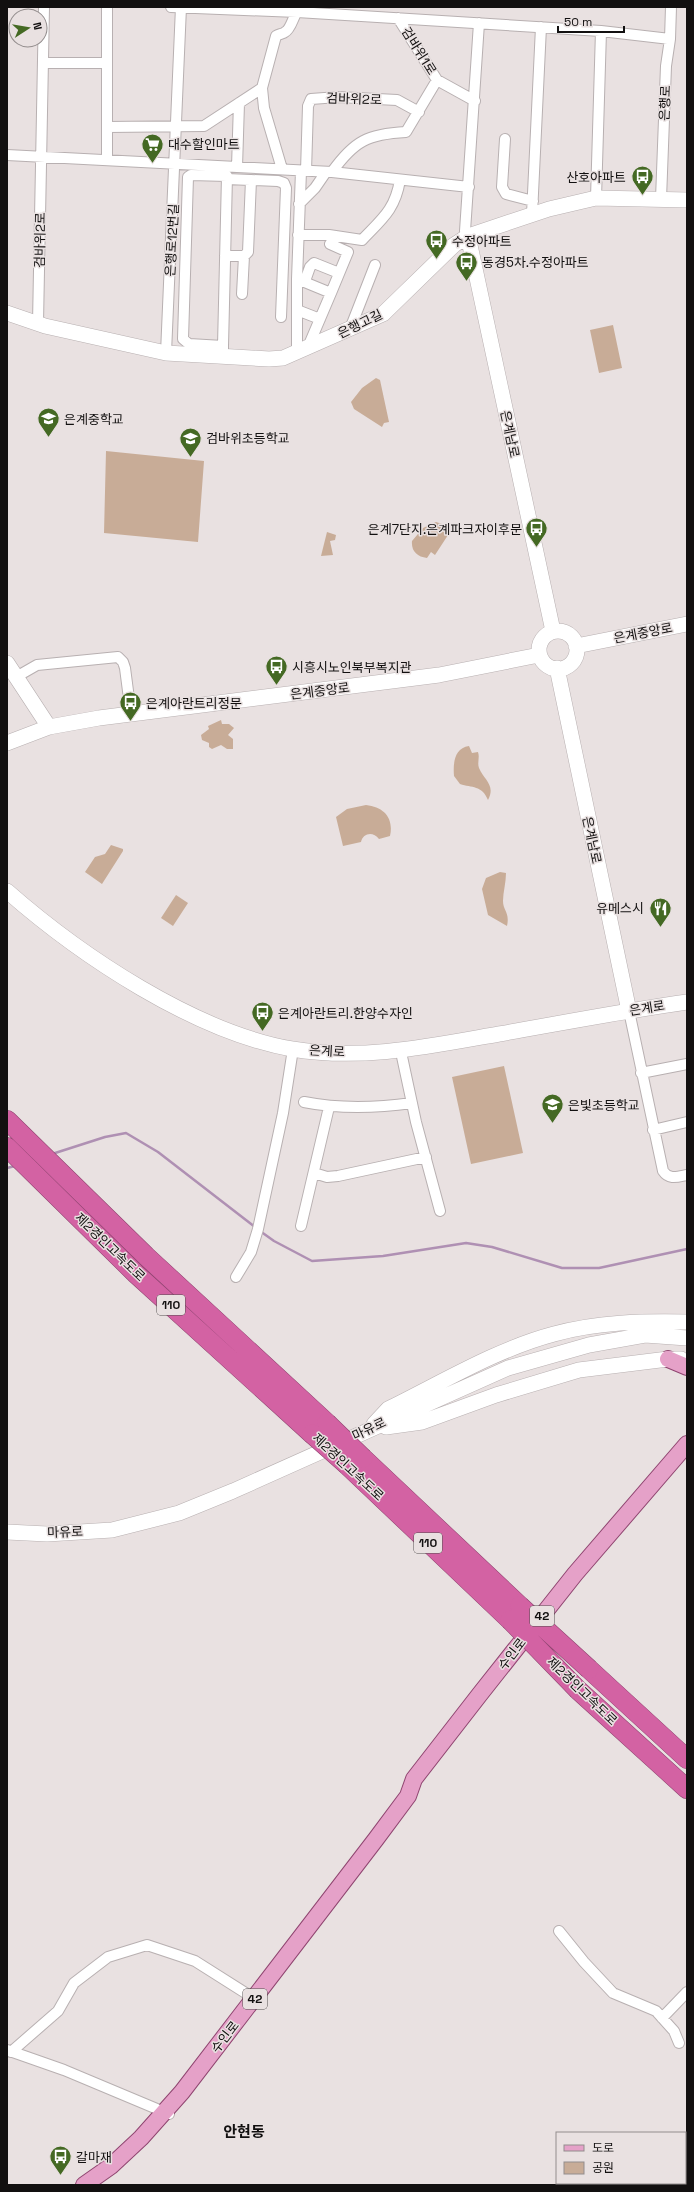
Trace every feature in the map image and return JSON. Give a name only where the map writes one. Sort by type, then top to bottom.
[{"type":"highway","name":"제2경인고속도로","points":[[7,1120],[31,1142],[54,1168],[355,1462],[515,1613],[589,1669],[687,1760]]},
{"type":"highway","name":"제2경인고속도로","points":[[9,1149],[136,1274],[320,1428]]},
{"type":"highway","name":"제2경인고속도로","points":[[515,1613],[578,1690],[687,1789]]},
{"type":"main road","points":[[668,1359],[687,1367]]},
{"type":"main road","name":"수인로","points":[[84,2185],[116,2161],[168,2114],[408,1796],[414,1779],[565,1586],[685,1449]]},
{"type":"street","name":"검바위2로","points":[[38,323],[44,7]]},
{"type":"street","points":[[107,7],[107,160]]},
{"type":"street","name":"검바위1로","points":[[178,7],[297,12],[541,27],[601,31],[670,39]]},
{"type":"street","name":"은행로12번길","points":[[166,353],[176,163],[178,7]]},
{"type":"street","name":"은행로","points":[[661,199],[666,66],[670,39],[671,7]]},
{"type":"street","points":[[282,170],[264,108],[262,88],[276,36],[285,33],[297,12]]},
{"type":"street","name":"검바위1로","points":[[329,172],[358,142],[375,135],[406,132],[437,80],[398,18]]},
{"type":"street","points":[[468,236],[465,231],[475,101],[479,23]]},
{"type":"street","points":[[505,139],[502,187],[506,194],[532,208],[541,27]]},
{"type":"street","points":[[596,198],[601,31]]},
{"type":"street","points":[[43,63],[107,63]]},
{"type":"street","points":[[437,80],[475,101]]},
{"type":"street","points":[[107,127],[204,126],[262,88]]},
{"type":"street","name":"검바위2로","points":[[302,350],[297,310],[301,280],[298,235],[299,204],[308,106],[311,99],[338,97],[397,100],[419,112]]},
{"type":"street","points":[[238,167],[239,103]]},
{"type":"street","points":[[7,155],[329,172],[389,177],[400,180],[469,187]]},
{"type":"street","points":[[299,204],[329,172]]},
{"type":"street","points":[[227,179],[223,351],[189,344],[183,339],[188,177],[191,175],[227,176],[227,179],[278,181],[284,183],[286,188],[281,318]]},
{"type":"street","points":[[242,294],[244,256],[248,252],[251,180]]},
{"type":"street","points":[[298,235],[329,235],[362,240],[392,208],[397,195],[400,180]]},
{"type":"street","name":"은행고길","points":[[7,313],[38,323],[166,353],[223,351],[269,359],[283,358],[383,314],[454,245],[468,236],[532,208],[596,198],[687,200]]},
{"type":"street","name":"은계남로","points":[[468,236],[553,631]]},
{"type":"street","points":[[302,350],[320,319],[348,252],[330,244]]},
{"type":"street","points":[[225,256],[244,256]]},
{"type":"street","points":[[331,293],[301,280],[314,263],[339,273]]},
{"type":"street","points":[[350,329],[375,265]]},
{"type":"street","points":[[297,310],[320,319]]},
{"type":"street","name":"은계중앙로","points":[[576,646],[687,624]]},
{"type":"street","points":[[553,631],[559,631],[570,635],[576,646],[576,652],[572,662],[562,668],[557,668],[546,664],[539,655],[540,643],[547,634],[553,631]]},
{"type":"street","name":"은계중앙로","points":[[7,743],[49,727],[131,714],[439,675],[539,655]]},
{"type":"street","points":[[16,677],[37,666],[118,657],[123,662],[125,668],[131,714]]},
{"type":"street","points":[[7,663],[49,727]]},
{"type":"street","name":"은계남로","points":[[557,668],[629,1011]]},
{"type":"street","name":"은계로","points":[[7,891],[47,924],[162,1000],[192,1016],[240,1035],[292,1049],[348,1053],[401,1052],[687,1002]]},
{"type":"street","points":[[629,1011],[653,1130],[666,1174],[672,1178],[687,1175]]},
{"type":"street","points":[[236,1277],[251,1252],[258,1229],[283,1113],[292,1049]]},
{"type":"street","points":[[401,1052],[412,1103],[440,1212]]},
{"type":"street","points":[[641,1073],[687,1064]]},
{"type":"street","points":[[304,1102],[329,1107],[392,1106],[412,1103]]},
{"type":"street","points":[[301,1226],[329,1107]]},
{"type":"street","points":[[653,1130],[687,1122]]},
{"type":"street","points":[[314,1173],[327,1177],[338,1176],[426,1157]]},
{"type":"street","points":[[367,1430],[388,1409],[503,1352],[554,1334],[597,1325],[687,1322]]},
{"type":"street","name":"마유로","points":[[7,1532],[47,1534],[112,1530],[179,1513],[234,1492],[367,1430],[508,1368],[596,1343],[645,1336],[687,1338]]},
{"type":"street","points":[[367,1430],[422,1422],[496,1395],[579,1370],[668,1359],[687,1360]]},
{"type":"street","points":[[559,1931],[584,1962],[613,1993],[656,2011],[674,2031],[679,2043]]},
{"type":"street","points":[[9,2051],[58,2011],[74,1983],[108,1957],[146,1945],[195,1961],[255,1999]]},
{"type":"street","points":[[662,2018],[687,1992]]},
{"type":"street","points":[[9,2051],[64,2070],[168,2114]]},
{"type":"green space","points":[[613,325],[622,368],[599,373],[590,330]]},
{"type":"green space","points":[[376,378],[380,380],[389,422],[384,423],[382,427],[354,409],[351,402],[362,388]]},
{"type":"green space","points":[[106,451],[204,461],[198,542],[104,533]]},
{"type":"green space","points":[[436,522],[442,524],[450,532],[435,555],[431,552],[427,558],[418,555],[414,551],[412,541],[423,528]]},
{"type":"green space","points":[[327,532],[336,535],[335,540],[330,541],[333,555],[321,556]]},
{"type":"green space","points":[[221,720],[222,724],[229,724],[234,728],[228,735],[233,739],[233,749],[227,749],[221,745],[212,749],[209,747],[209,743],[202,740],[201,735],[209,729],[208,726]]},
{"type":"green space","points":[[469,746],[472,753],[478,752],[479,768],[490,786],[491,790],[488,800],[486,795],[480,789],[460,784],[454,776],[454,762],[457,753],[464,747]]},
{"type":"green space","points":[[366,805],[378,808],[386,814],[390,824],[390,836],[379,839],[377,836],[368,834],[362,839],[361,842],[343,846],[336,817],[347,809]]},
{"type":"green space","points":[[111,845],[123,849],[123,851],[102,884],[85,872],[95,857],[105,854]]},
{"type":"green space","points":[[500,872],[506,873],[503,901],[508,918],[507,926],[488,915],[482,889],[486,878]]},
{"type":"green space","points":[[176,895],[188,903],[173,926],[161,918]]},
{"type":"green space","points":[[504,1066],[523,1153],[471,1164],[452,1077]]},
{"type":"waterway","points":[[52,1154],[105,1137],[126,1133],[158,1152],[255,1227]]},
{"type":"waterway","points":[[7,1168],[15,1166]]},
{"type":"waterway","points":[[260,1231],[274,1241],[312,1261],[383,1256],[466,1243],[492,1247],[562,1268],[599,1268],[687,1249]]},
{"type":"place","name":"대수할인마트","points":[[152,164]]},
{"type":"place","name":"산호아파트","points":[[642,196]]},
{"type":"place","name":"수정아파트","points":[[436,260]]},
{"type":"place","name":"동경5차.수정아파트","points":[[467,282]]},
{"type":"place","name":"은계중학교","points":[[49,438]]},
{"type":"place","name":"검바위초등학교","points":[[190,458]]},
{"type":"place","name":"은계7단지.은계파크자이후문","points":[[537,548]]},
{"type":"place","name":"시흥시노인북부복지관","points":[[277,686]]},
{"type":"place","name":"은계아란트리정문","points":[[130,722]]},
{"type":"place","name":"유메스시","points":[[660,928]]},
{"type":"place","name":"은계아란트리.한양수자인","points":[[263,1032]]},
{"type":"place","name":"은빛초등학교","points":[[553,1124]]},
{"type":"place","name":"갈마재","points":[[61,2176]]},
{"type":"district","name":"안현동","points":[[244,2131]]}]
